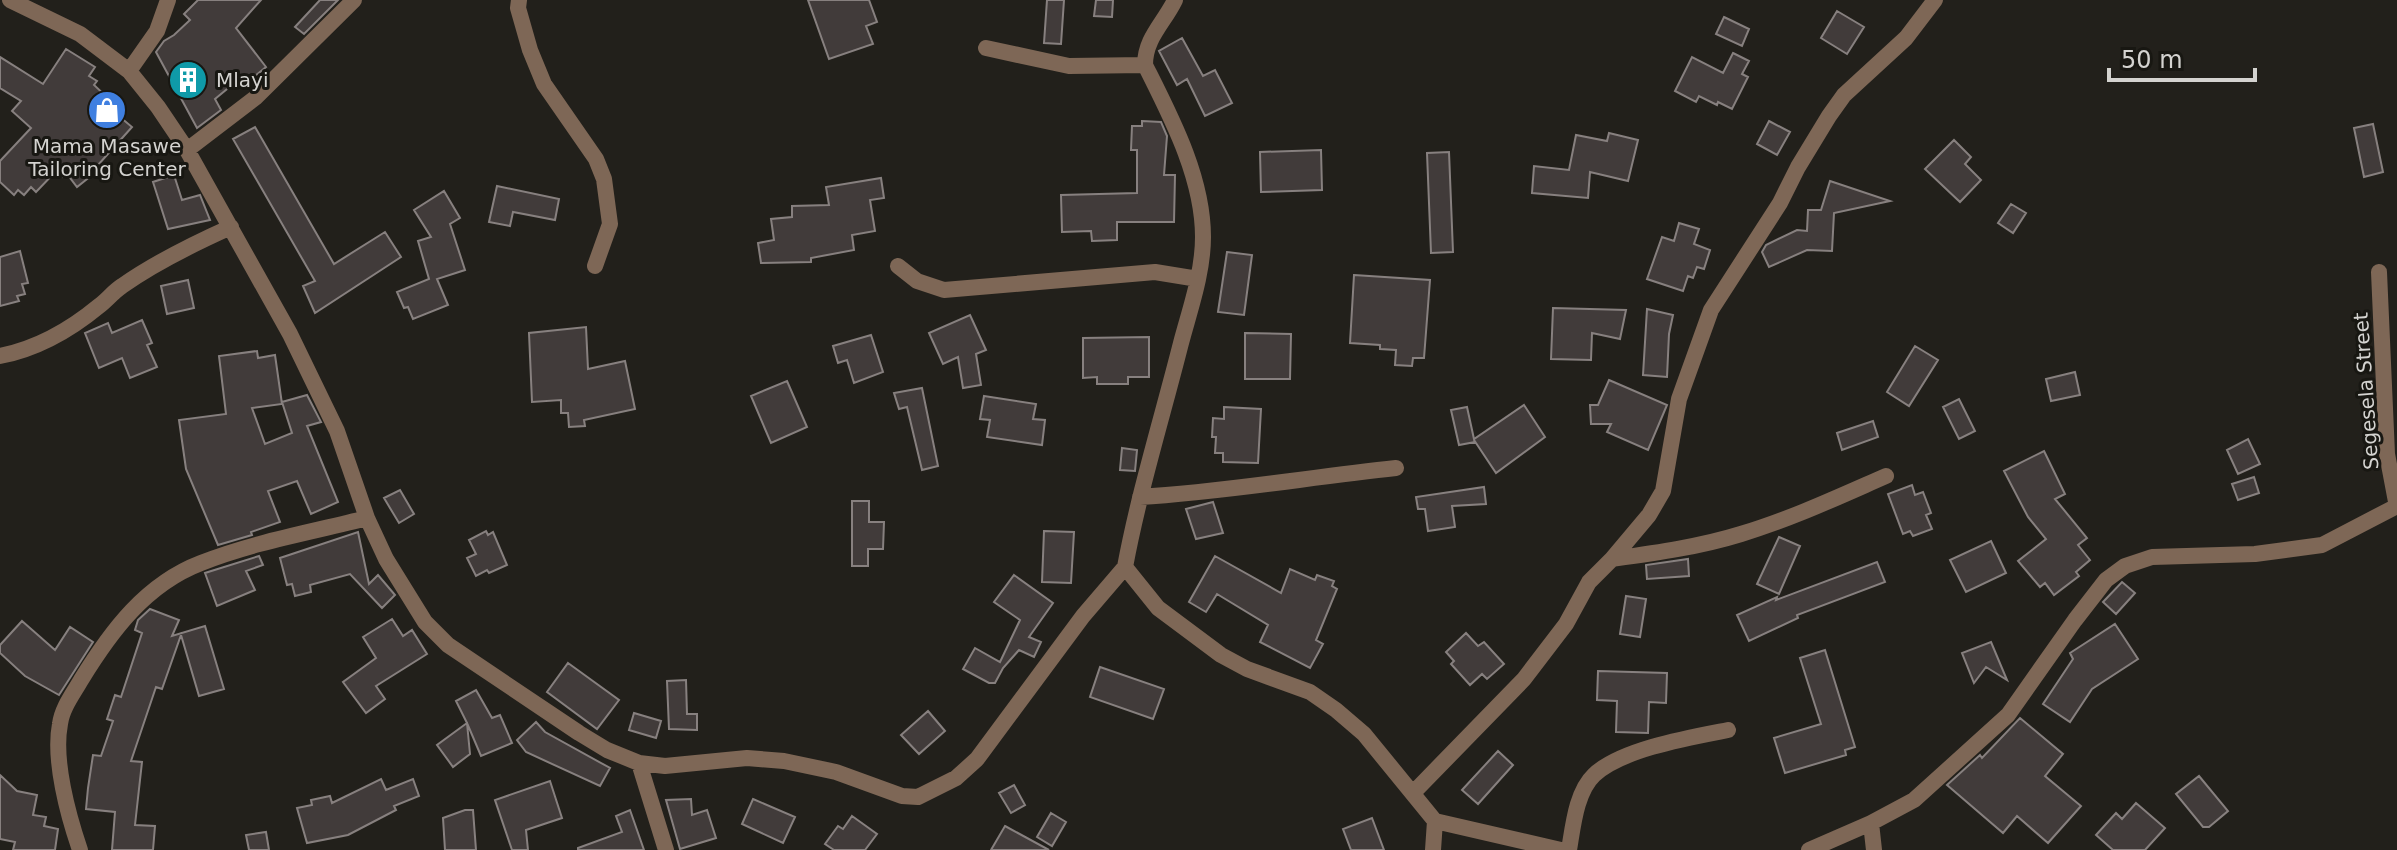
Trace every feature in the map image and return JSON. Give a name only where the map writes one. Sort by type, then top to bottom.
[{"type":"street","points":[[10,0],[80,34],[129,71],[187,150],[321,393],[367,518],[386,559],[425,622],[448,645],[579,733],[607,750],[639,763],[665,766],[747,758],[784,761],[836,772],[902,796],[918,797],[956,778],[977,759],[1083,616],[1125,567],[1140,497],[1198,279],[1203,237],[1193,180],[1180,140],[1145,65],[1149,40],[1175,0]]},
{"type":"street","points":[[129,71],[157,31],[168,0]]},
{"type":"street","points":[[187,150],[255,98],[354,0]]},
{"type":"street","points":[[519,0],[518,8],[530,50],[544,84],[559,110],[596,159],[604,179],[610,224],[595,266]]},
{"type":"street","points":[[1414,792],[1524,679],[1566,624],[1589,582],[1649,515],[1663,491],[1679,399],[1711,310],[1844,95],[1906,38],[1935,0]]},
{"type":"street","points":[[986,48],[1069,66],[1145,65]]},
{"type":"street","points":[[0,356],[28,351],[98,307],[118,288],[150,267],[231,227]]},
{"type":"street","points":[[898,266],[917,281],[944,290],[1155,272],[1198,279]]},
{"type":"street","name":"Segesela Street","points":[[2379,272],[2387,454],[2397,507]]},
{"type":"street","points":[[1140,497],[1213,493],[1318,476],[1396,468]]},
{"type":"street","points":[[1612,559],[1674,550],[1739,535],[1799,514],[1886,476]]},
{"type":"street","points":[[1809,850],[1914,800],[2008,715],[2106,580],[2125,566],[2152,557],[2255,554],[2322,545],[2397,507]]},
{"type":"street","points":[[80,850],[63,784],[59,725],[64,709],[116,628],[143,599],[168,580],[199,563],[367,518]]},
{"type":"street","points":[[1125,567],[1158,608],[1221,655],[1247,669],[1310,692],[1364,734],[1435,821],[1433,850]]},
{"type":"street","points":[[1569,850],[1574,819],[1584,792],[1595,775],[1624,758],[1671,740],[1728,730]]},
{"type":"street","points":[[639,763],[666,850]]},
{"type":"street","points":[[1435,821],[1561,850]]},
{"type":"street","points":[[1871,823],[1874,850]]},
{"type":"building","points":[[198,0],[261,0],[236,28],[266,67],[243,86],[238,80],[215,99],[221,110],[197,128],[156,52],[164,41],[190,20],[184,14]]},
{"type":"building","points":[[320,0],[338,0],[304,34],[295,27]]},
{"type":"building","points":[[808,0],[869,0],[877,22],[866,26],[873,44],[829,59]]},
{"type":"building","points":[[1047,0],[1064,0],[1061,44],[1044,43]]},
{"type":"building","points":[[1096,0],[1113,0],[1112,17],[1094,16]]},
{"type":"building","points":[[1837,11],[1864,27],[1847,54],[1821,38]]},
{"type":"building","points":[[1724,17],[1749,29],[1742,46],[1716,34]]},
{"type":"building","points":[[1182,38],[1203,76],[1215,70],[1232,103],[1205,116],[1187,79],[1177,85],[1159,51]]},
{"type":"building","points":[[66,49],[95,67],[89,76],[97,81],[94,85],[111,101],[107,106],[132,127],[98,165],[101,168],[77,187],[67,174],[63,177],[57,170],[36,192],[31,187],[24,195],[18,190],[14,195],[0,182],[0,161],[31,128],[12,111],[21,101],[0,88],[0,57],[43,84]]},
{"type":"building","points":[[1733,53],[1749,61],[1742,74],[1748,77],[1732,109],[1699,96],[1696,102],[1675,91],[1692,57],[1723,73]]},
{"type":"building","points":[[1142,121],[1161,122],[1167,136],[1164,175],[1175,175],[1174,222],[1117,222],[1117,240],[1092,241],[1091,231],[1062,232],[1061,195],[1137,193],[1137,150],[1131,150],[1132,126],[1142,126]]},
{"type":"building","points":[[1769,121],[1790,132],[1777,155],[1757,144]]},
{"type":"building","points":[[2373,124],[2383,172],[2364,177],[2354,128]]},
{"type":"building","points":[[255,127],[334,264],[385,232],[401,257],[315,313],[303,286],[315,281],[233,139]]},
{"type":"building","points":[[1609,133],[1638,140],[1628,181],[1590,172],[1588,198],[1532,193],[1534,166],[1569,170],[1576,135],[1607,141]]},
{"type":"building","points":[[1954,140],[1971,157],[1965,164],[1981,180],[1960,202],[1925,169]]},
{"type":"building","points":[[1321,150],[1322,190],[1261,192],[1260,152]]},
{"type":"building","points":[[1449,152],[1453,252],[1431,253],[1427,153]]},
{"type":"building","points":[[174,175],[182,200],[200,195],[210,220],[168,229],[153,182]]},
{"type":"building","points":[[881,178],[884,198],[870,200],[875,231],[852,235],[854,250],[811,258],[811,262],[761,263],[758,243],[774,240],[771,219],[792,217],[792,206],[829,205],[826,187]]},
{"type":"building","points":[[1830,181],[1890,201],[1834,213],[1832,251],[1807,250],[1769,267],[1762,252],[1766,245],[1797,230],[1807,231],[1808,210],[1821,210]]},
{"type":"building","points":[[497,186],[559,199],[555,220],[513,212],[510,226],[489,222]]},
{"type":"building","points":[[444,191],[460,218],[450,224],[465,270],[437,279],[448,305],[413,319],[397,292],[429,279],[418,241],[431,237],[414,210]]},
{"type":"building","points":[[2011,204],[2026,213],[2013,233],[1998,223]]},
{"type":"building","points":[[1679,223],[1699,229],[1694,244],[1710,250],[1704,269],[1697,267],[1693,278],[1688,276],[1683,291],[1647,279],[1662,237],[1674,241]]},
{"type":"building","points":[[20,251],[28,283],[22,284],[25,294],[17,296],[19,301],[0,306],[0,257]]},
{"type":"building","points":[[1227,252],[1252,255],[1244,315],[1218,312]]},
{"type":"building","points":[[1354,275],[1430,280],[1424,358],[1413,358],[1412,366],[1395,365],[1396,350],[1380,349],[1380,345],[1350,343]]},
{"type":"building","points":[[188,280],[194,308],[167,314],[161,286]]},
{"type":"building","points":[[1553,308],[1626,310],[1620,339],[1592,333],[1591,360],[1551,359]]},
{"type":"building","points":[[1647,309],[1673,315],[1667,377],[1643,375]]},
{"type":"building","points":[[970,315],[986,350],[976,354],[981,385],[963,388],[958,357],[943,364],[929,333]]},
{"type":"building","points":[[142,320],[152,343],[147,345],[157,367],[130,378],[122,358],[99,368],[85,333],[108,323],[112,333]]},
{"type":"building","points":[[586,327],[588,369],[625,361],[635,409],[584,420],[585,426],[569,427],[568,413],[561,413],[561,400],[532,402],[529,333]]},
{"type":"building","points":[[1245,333],[1291,334],[1290,379],[1245,379]]},
{"type":"building","points":[[871,335],[883,372],[854,383],[847,360],[838,363],[833,346]]},
{"type":"building","points":[[1149,337],[1149,377],[1128,377],[1128,384],[1097,384],[1097,377],[1083,378],[1083,338]]},
{"type":"building","points":[[1915,346],[1938,360],[1909,406],[1887,392]]},
{"type":"building","points":[[257,351],[258,358],[275,355],[282,404],[252,408],[265,444],[292,433],[282,402],[307,395],[321,422],[307,426],[338,502],[311,514],[297,481],[268,491],[280,522],[251,532],[252,535],[218,545],[186,469],[179,420],[226,414],[219,356]]},
{"type":"building","points":[[2075,372],[2080,395],[2051,401],[2046,379]]},
{"type":"building","points":[[1609,380],[1667,405],[1648,450],[1607,432],[1611,424],[1591,424],[1590,405],[1598,405]]},
{"type":"building","points":[[787,381],[807,427],[771,443],[751,396]]},
{"type":"building","points":[[922,388],[938,466],[922,470],[907,407],[899,409],[894,393]]},
{"type":"building","points":[[984,396],[1036,404],[1033,419],[1045,420],[1042,445],[987,437],[990,420],[980,419]]},
{"type":"building","points":[[1959,399],[1975,431],[1959,439],[1943,407]]},
{"type":"building","points":[[1524,405],[1545,437],[1496,473],[1474,440],[1459,445],[1451,410],[1467,407],[1474,439]]},
{"type":"building","points":[[1224,407],[1261,409],[1258,463],[1223,462],[1223,453],[1215,453],[1213,418],[1224,419]]},
{"type":"building","points":[[1873,421],[1878,437],[1842,450],[1837,433]]},
{"type":"building","points":[[2248,439],[2260,464],[2238,474],[2227,450]]},
{"type":"building","points":[[1122,448],[1137,450],[1135,471],[1120,470]]},
{"type":"building","points":[[2044,451],[2065,494],[2055,499],[2087,538],[2078,545],[2090,560],[2076,572],[2079,576],[2054,595],[2045,583],[2040,587],[2018,561],[2046,539],[2028,517],[2004,471]]},
{"type":"building","points":[[2254,477],[2259,493],[2238,500],[2232,484]]},
{"type":"building","points":[[1912,485],[1915,495],[1923,492],[1931,513],[1926,515],[1932,529],[1913,536],[1910,531],[1903,534],[1888,494]]},
{"type":"building","points":[[1484,487],[1486,504],[1452,506],[1455,527],[1428,531],[1425,509],[1418,509],[1416,497]]},
{"type":"building","points":[[400,490],[414,514],[399,523],[384,498]]},
{"type":"building","points":[[852,501],[869,501],[869,522],[884,522],[883,549],[868,549],[868,566],[852,566]]},
{"type":"building","points":[[1213,502],[1223,533],[1196,539],[1186,509]]},
{"type":"building","points":[[486,531],[488,535],[493,532],[507,565],[476,576],[467,558],[476,554],[469,540]]},
{"type":"building","points":[[1044,531],[1074,532],[1071,583],[1042,582]]},
{"type":"building","points":[[358,532],[369,584],[378,575],[395,595],[382,608],[350,574],[310,585],[311,592],[295,596],[292,584],[287,585],[280,558]]},
{"type":"building","points":[[1779,537],[1800,546],[1779,594],[1757,584]]},
{"type":"building","points":[[1991,541],[2006,573],[1966,592],[1950,560]]},
{"type":"building","points":[[259,556],[263,565],[246,571],[255,590],[217,606],[205,573]]},
{"type":"building","points":[[1215,556],[1281,593],[1290,569],[1315,580],[1317,575],[1334,581],[1332,586],[1337,589],[1316,640],[1323,644],[1310,668],[1260,642],[1268,625],[1217,594],[1206,612],[1189,602]]},
{"type":"building","points":[[1688,559],[1689,576],[1647,579],[1646,565]]},
{"type":"building","points":[[1877,562],[1885,582],[1797,615],[1798,618],[1749,641],[1737,615],[1777,597],[1776,600]]},
{"type":"building","points":[[1014,575],[1053,603],[1029,637],[1041,642],[1034,657],[1019,650],[995,683],[989,683],[963,669],[975,648],[1000,662],[1020,620],[994,602]]},
{"type":"building","points":[[2122,582],[2135,593],[2116,614],[2103,602]]},
{"type":"building","points":[[1626,596],[1646,599],[1640,637],[1620,634]]},
{"type":"building","points":[[150,609],[179,620],[172,636],[205,626],[224,689],[199,696],[181,635],[162,689],[156,687],[131,761],[142,762],[135,825],[155,826],[153,850],[112,850],[115,812],[86,809],[93,755],[101,756],[113,721],[107,719],[115,695],[121,697],[142,633],[135,630],[138,620]]},
{"type":"building","points":[[392,619],[403,636],[412,630],[427,654],[376,686],[385,699],[366,713],[343,682],[376,658],[363,637]]},
{"type":"building","points":[[22,621],[55,650],[70,627],[93,642],[59,695],[25,676],[0,653],[0,645]]},
{"type":"building","points":[[2115,624],[2138,659],[2092,689],[2070,722],[2043,704],[2073,659],[2070,653]]},
{"type":"building","points":[[1466,633],[1478,646],[1484,642],[1504,664],[1487,679],[1482,674],[1470,685],[1451,664],[1454,661],[1446,652]]},
{"type":"building","points":[[1991,642],[2007,680],[1986,667],[1974,683],[1962,653]]},
{"type":"building","points":[[1825,650],[1855,747],[1845,750],[1846,755],[1785,773],[1774,738],[1821,724],[1800,658]]},
{"type":"building","points":[[568,663],[619,700],[597,729],[547,692]]},
{"type":"building","points":[[1100,667],[1164,689],[1153,719],[1090,697]]},
{"type":"building","points":[[1598,671],[1667,673],[1666,703],[1649,702],[1648,733],[1616,732],[1617,701],[1597,700]]},
{"type":"building","points":[[686,680],[687,714],[697,714],[697,730],[669,729],[667,681]]},
{"type":"building","points":[[476,690],[492,718],[500,715],[512,743],[481,756],[456,701]]},
{"type":"building","points":[[928,711],[945,731],[919,754],[901,735]]},
{"type":"building","points":[[634,713],[661,721],[656,738],[629,730]]},
{"type":"building","points":[[2020,718],[2063,754],[2045,776],[2081,806],[2048,843],[2017,816],[2003,833],[1947,785],[1980,755],[1982,758]]},
{"type":"building","points":[[536,722],[545,732],[610,768],[600,786],[526,752],[517,740]]},
{"type":"building","points":[[467,723],[470,754],[453,767],[437,745]]},
{"type":"building","points":[[1498,751],[1513,765],[1478,804],[1462,790]]},
{"type":"building","points":[[0,775],[17,791],[37,795],[33,815],[46,817],[44,826],[58,829],[55,850],[13,850],[15,842],[0,839]]},
{"type":"building","points":[[2199,776],[2228,811],[2209,827],[2203,827],[2176,794]]},
{"type":"building","points":[[381,779],[386,790],[413,779],[419,796],[394,806],[396,810],[348,835],[307,843],[297,808],[312,805],[311,800],[330,796],[332,803]]},
{"type":"building","points":[[550,781],[562,818],[526,830],[528,850],[512,850],[495,800]]},
{"type":"building","points":[[1014,785],[1025,805],[1011,813],[999,793]]},
{"type":"building","points":[[691,799],[692,815],[707,810],[716,838],[680,849],[666,800]]},
{"type":"building","points":[[753,799],[795,817],[783,843],[742,824]]},
{"type":"building","points":[[2136,803],[2165,828],[2145,850],[2113,850],[2096,835],[2116,813],[2122,819]]},
{"type":"building","points":[[473,810],[476,850],[445,850],[443,818]]},
{"type":"building","points":[[630,810],[644,850],[578,850],[622,832],[616,816]]},
{"type":"building","points":[[1051,813],[1066,822],[1052,846],[1037,837]]},
{"type":"building","points":[[852,816],[877,834],[865,850],[834,850],[825,844],[838,826],[843,829]]},
{"type":"building","points":[[1372,818],[1384,850],[1351,850],[1343,829]]},
{"type":"building","points":[[1005,826],[1049,850],[991,850]]},
{"type":"building","points":[[266,832],[269,850],[249,850],[246,835]]},
{"type":"place","name":"Mlayi","points":[[188,80]]},
{"type":"place","name":"Mama Masawe Tailoring Center","points":[[107,110]]}]
